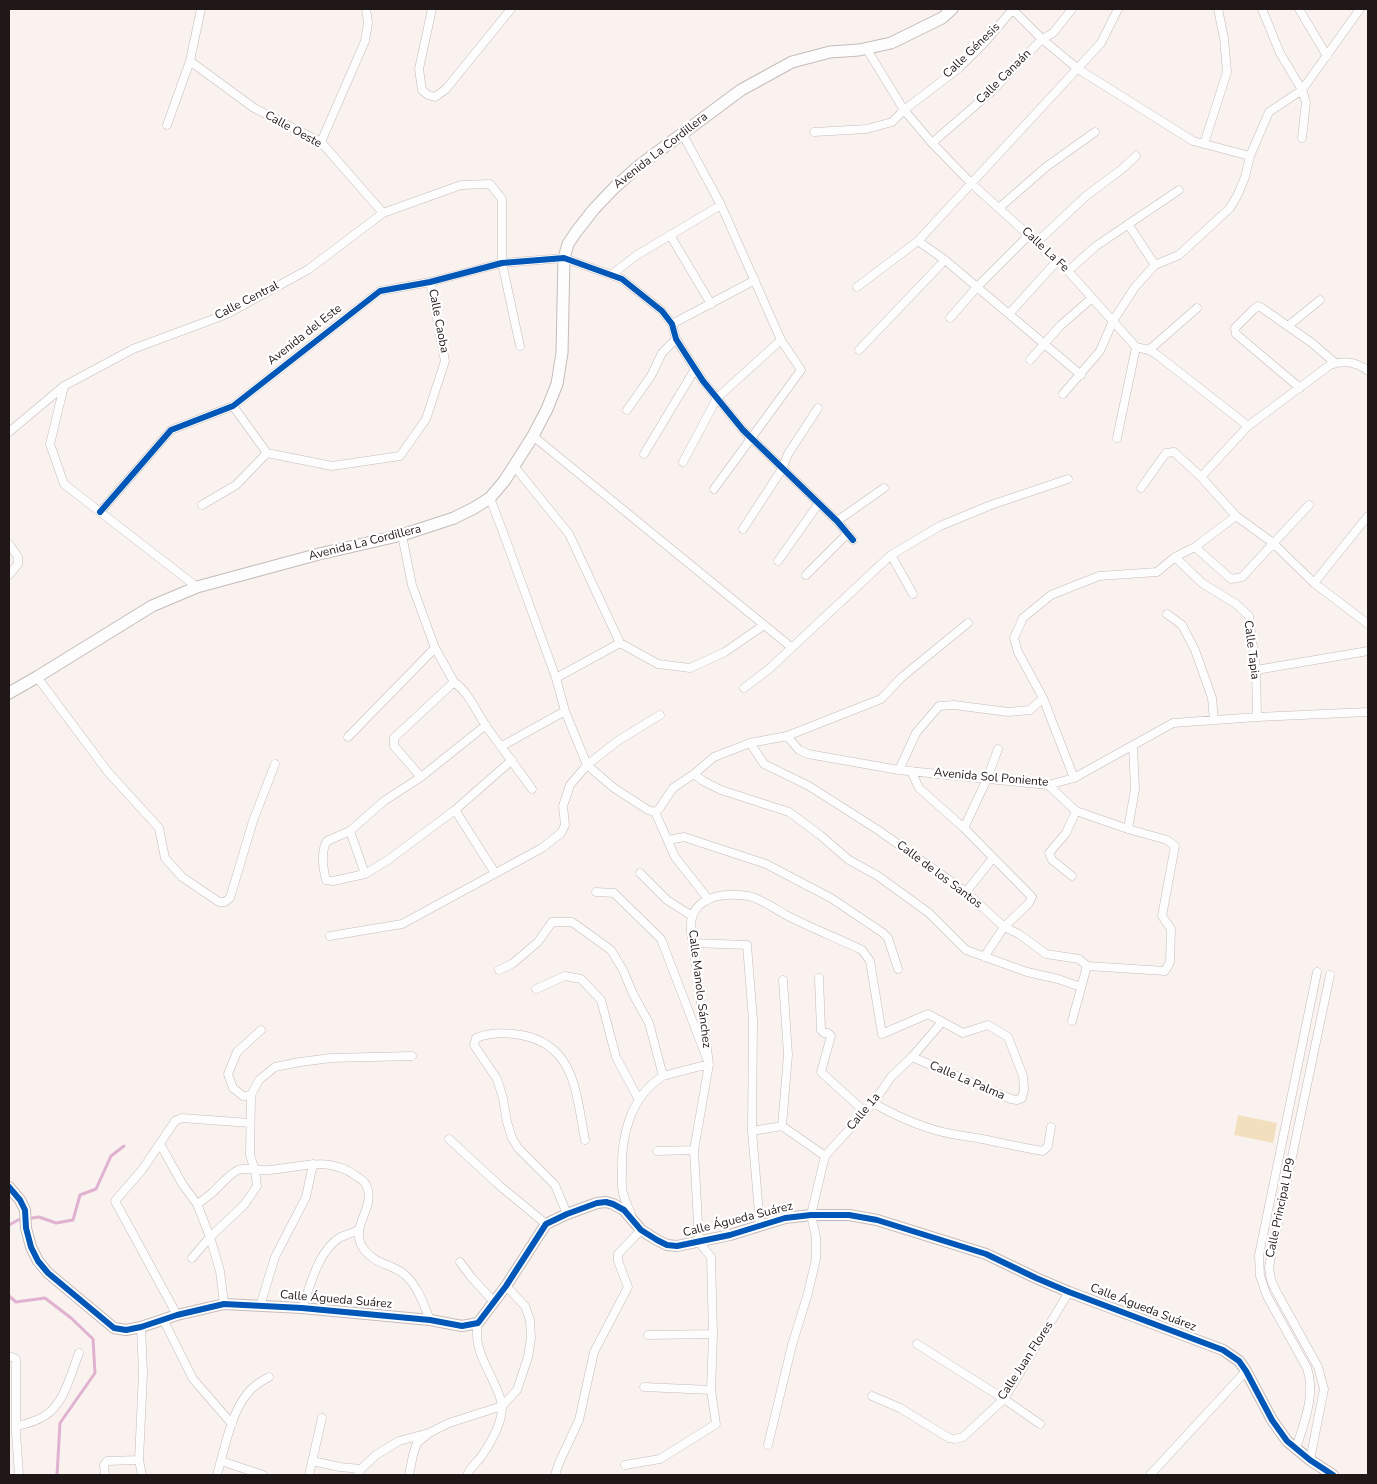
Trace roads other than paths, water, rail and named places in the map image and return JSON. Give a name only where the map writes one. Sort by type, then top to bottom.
[{"type":"main road","name":"Avenida La Cordillera","points":[[9,693],[37,678],[152,606],[197,586],[319,554],[402,535],[454,518],[490,498],[505,480],[532,436],[557,384],[562,353],[564,258],[572,238],[594,209],[640,165],[741,90],[792,62],[830,52],[859,50],[891,43],[942,18],[952,9]]},
{"type":"street","points":[[167,124],[190,61],[201,9]]},
{"type":"street","points":[[320,142],[365,41],[368,23],[366,9]]},
{"type":"street","points":[[432,9],[419,69],[422,90],[428,95],[435,97],[446,89],[511,9]]},
{"type":"street","points":[[1013,9],[1042,39],[1078,69],[1193,141],[1250,156]]},
{"type":"street","name":"Calle Génesis","points":[[814,132],[868,129],[892,122],[904,110],[959,68],[986,41],[1013,9]]},
{"type":"street","name":"Calle Canaán","points":[[932,143],[992,92],[1042,39],[1053,33],[1072,9]]},
{"type":"street","points":[[857,287],[918,241],[1101,43],[1118,9]]},
{"type":"street","points":[[1204,144],[1227,72],[1224,38],[1218,9]]},
{"type":"street","points":[[1262,9],[1280,53],[1302,90],[1306,102],[1302,138]]},
{"type":"street","points":[[1299,9],[1327,56]]},
{"type":"street","points":[[1063,394],[1100,351],[1113,320],[1135,287],[1155,265],[1179,254],[1230,208],[1245,177],[1250,156],[1269,112],[1302,90],[1358,9]]},
{"type":"street","name":"Calle La Fe","points":[[866,48],[904,110],[932,143],[971,183],[1058,261],[1136,347]]},
{"type":"street","name":"Calle Oeste","points":[[190,61],[254,108],[320,142],[383,213]]},
{"type":"street","points":[[999,208],[1046,167],[1095,132]]},
{"type":"street","points":[[682,133],[721,205],[780,340],[801,370],[714,489]]},
{"type":"street","points":[[1037,242],[1086,196],[1122,170],[1136,156]]},
{"type":"street","name":"Calle Central","points":[[9,432],[64,386],[133,349],[227,314],[308,270],[383,213],[461,185],[490,184],[502,200],[502,263]]},
{"type":"street","points":[[1068,271],[1096,246],[1180,190]]},
{"type":"street","points":[[611,275],[637,255],[721,205]]},
{"type":"street","points":[[1128,224],[1155,265]]},
{"type":"street","points":[[950,318],[977,287],[1029,234]]},
{"type":"street","points":[[670,235],[711,304]]},
{"type":"street","points":[[918,241],[945,260],[1080,375]]},
{"type":"street","points":[[564,258],[622,279],[662,311],[672,324],[676,339],[695,369],[717,398],[751,438],[819,503],[853,540]]},
{"type":"street","name":"Avenida del Este","points":[[100,512],[171,430],[233,406],[380,291],[430,282],[502,263],[564,258]]},
{"type":"street","points":[[859,350],[945,260]]},
{"type":"street","points":[[1009,314],[1058,261]]},
{"type":"street","points":[[502,263],[520,346]]},
{"type":"street","points":[[672,324],[755,280]]},
{"type":"street","name":"Calle Caoba","points":[[267,452],[332,466],[400,456],[426,418],[445,361],[430,282]]},
{"type":"street","points":[[1030,360],[1060,326],[1092,298]]},
{"type":"street","points":[[1288,326],[1320,300]]},
{"type":"street","points":[[1300,388],[1234,331],[1258,306],[1312,343],[1336,363]]},
{"type":"street","points":[[1150,350],[1197,308]]},
{"type":"street","points":[[627,410],[651,376],[662,353],[676,339]]},
{"type":"street","points":[[683,462],[717,398],[780,340]]},
{"type":"street","points":[[1117,438],[1136,347],[1150,350],[1248,426]]},
{"type":"street","points":[[1201,477],[1248,426],[1330,365],[1340,362],[1351,362],[1368,371]]},
{"type":"street","points":[[644,454],[695,369]]},
{"type":"street","points":[[64,386],[50,444],[64,484],[197,586]]},
{"type":"street","points":[[202,505],[236,486],[267,452],[233,406]]},
{"type":"street","points":[[743,529],[782,469],[788,454],[818,408]]},
{"type":"street","points":[[532,436],[791,647]]},
{"type":"street","points":[[1141,488],[1166,453],[1174,452],[1201,477],[1236,516],[1274,543],[1314,583],[1368,624]]},
{"type":"street","points":[[514,466],[569,534],[620,643],[658,664],[690,668],[725,652],[764,625]]},
{"type":"street","points":[[744,688],[769,669],[891,555],[940,526],[991,505],[1068,478]]},
{"type":"street","points":[[837,521],[884,488]]},
{"type":"street","points":[[490,498],[556,678],[565,711],[587,765],[614,788],[648,810],[655,812],[675,857],[708,899],[723,896],[750,896],[788,916],[862,950],[870,961],[882,1034],[928,1014],[942,1022]]},
{"type":"street","points":[[778,561],[819,503]]},
{"type":"street","points":[[1195,547],[1231,579],[1242,578],[1309,505]]},
{"type":"street","points":[[1074,778],[1042,698],[1018,652],[1014,638],[1023,618],[1050,595],[1099,576],[1157,572],[1175,557],[1195,547],[1236,516]]},
{"type":"street","points":[[1314,583],[1368,516]]},
{"type":"street","points":[[806,575],[848,533]]},
{"type":"street","points":[[402,535],[412,586],[434,648],[454,682],[462,688],[532,789]]},
{"type":"street","points":[[9,544],[18,557],[18,564],[9,575]]},
{"type":"street","points":[[891,555],[913,594]]},
{"type":"street","name":"Calle Tapia","points":[[1175,557],[1202,583],[1236,604],[1249,616],[1256,670],[1257,717]]},
{"type":"street","points":[[1166,614],[1182,625],[1195,650],[1212,698],[1214,720]]},
{"type":"street","points":[[655,812],[673,788],[714,758],[750,743],[787,736],[881,698],[968,623]]},
{"type":"street","points":[[556,678],[620,643]]},
{"type":"street","points":[[348,737],[434,648]]},
{"type":"street","points":[[1256,670],[1368,651]]},
{"type":"street","points":[[37,678],[108,772],[158,828],[165,858],[182,877],[219,902],[225,902],[230,898],[252,821],[275,764]]},
{"type":"street","points":[[420,777],[394,746],[394,738],[454,682]]},
{"type":"street","points":[[899,770],[916,733],[940,706],[954,705],[1008,712],[1030,710],[1042,698]]},
{"type":"street","points":[[502,746],[565,711]]},
{"type":"street","name":"Avenida Sol Poniente","points":[[787,736],[800,750],[808,754],[899,770],[1048,785],[1074,778],[1173,723],[1368,712]]},
{"type":"street","points":[[330,936],[402,924],[542,848],[561,833],[565,825],[563,806],[570,785],[587,765],[619,740],[660,715]]},
{"type":"street","points":[[486,725],[420,777],[384,801],[350,831],[327,841],[324,844],[322,867],[326,880],[333,881],[365,874],[388,860],[455,810],[512,760]]},
{"type":"street","name":"Calle de los Santos","points":[[750,743],[764,764],[809,786],[870,825],[966,892],[1004,927],[1019,934],[1046,954],[1079,959],[1087,966],[1165,971],[1170,962],[1171,929],[1162,916],[1175,846],[1167,840],[1128,829]]},
{"type":"street","points":[[1048,785],[1076,812],[1128,829],[1135,789],[1133,746]]},
{"type":"street","points":[[964,828],[987,779],[998,749]]},
{"type":"street","points":[[911,771],[919,788],[964,828],[1032,897],[1029,903],[1004,927],[984,957]]},
{"type":"street","points":[[694,774],[721,790],[789,812],[820,834],[849,860],[878,876],[918,904],[966,950],[1027,972],[1058,979],[1081,987]]},
{"type":"street","points":[[455,810],[495,873]]},
{"type":"street","points":[[1072,876],[1052,860],[1049,853],[1066,833],[1076,812]]},
{"type":"street","points":[[350,831],[365,874]]},
{"type":"street","points":[[668,840],[684,837],[766,864],[831,898],[888,938],[898,969]]},
{"type":"street","points":[[966,892],[993,858]]},
{"type":"street","points":[[640,873],[667,900],[692,916]]},
{"type":"street","points":[[596,892],[614,892],[661,939],[709,1064],[663,1076],[651,1084],[639,1100],[627,1123],[622,1153],[623,1192],[633,1221]]},
{"type":"street","name":"Calle Manolo Sánchez","points":[[699,1242],[694,1150],[709,1064],[693,943],[690,934],[692,916],[708,899]]},
{"type":"street","points":[[499,970],[512,964],[538,942],[552,922],[572,922],[611,950],[649,1023],[663,1076]]},
{"type":"street","points":[[693,943],[747,945],[753,1020],[752,1131],[760,1225]]},
{"type":"street","points":[[1072,1020],[1087,966]]},
{"type":"street","name":"Calle Principal LP9","points":[[1296,1449],[1307,1413],[1310,1378],[1307,1368],[1267,1296],[1260,1276],[1259,1255],[1318,972]]},
{"type":"street","name":"Calle Principal LP9","points":[[1310,1460],[1324,1389],[1322,1379],[1318,1367],[1276,1291],[1271,1280],[1269,1267],[1330,975]]},
{"type":"street","points":[[536,988],[564,976],[582,979],[601,1000],[616,1057],[639,1100]]},
{"type":"street","points":[[820,978],[821,1030],[831,1036],[821,1072],[865,1112]]},
{"type":"street","points":[[782,1126],[788,1055],[783,980]]},
{"type":"street","name":"Calle 1a","points":[[811,1215],[825,1156],[873,1103],[891,1077],[912,1057],[942,1022]]},
{"type":"street","name":"Calle La Palma","points":[[912,1057],[1010,1099],[1022,1098],[1024,1089],[1023,1076],[1008,1037],[988,1025],[963,1033],[942,1022]]},
{"type":"street","points":[[251,1095],[243,1096],[233,1088],[228,1074],[237,1052],[261,1030]]},
{"type":"street","points":[[567,1214],[555,1185],[518,1148],[512,1138],[506,1122],[503,1098],[497,1079],[474,1045],[476,1038],[494,1033],[509,1033],[538,1038],[550,1046],[563,1059],[571,1075],[585,1140]]},
{"type":"street","points":[[192,1258],[210,1237],[244,1205],[256,1186],[255,1171],[250,1154],[250,1122],[251,1095],[259,1080],[275,1068],[300,1062],[331,1058],[412,1056]]},
{"type":"street","points":[[873,1103],[921,1126],[950,1134],[981,1138],[1043,1151],[1048,1146],[1051,1127]]},
{"type":"street","points":[[177,1315],[115,1201],[142,1170],[175,1121],[182,1118],[250,1122]]},
{"type":"street","points":[[752,1131],[782,1126],[825,1156]]},
{"type":"street","points":[[449,1139],[500,1186],[546,1224],[506,1286],[478,1323],[477,1343],[480,1354],[498,1392],[502,1406],[500,1420],[490,1441],[467,1475]]},
{"type":"street","points":[[160,1144],[183,1185],[197,1204],[210,1237],[220,1271],[224,1304]]},
{"type":"street","points":[[657,1151],[694,1150]]},
{"type":"street","points":[[197,1204],[240,1169],[255,1171],[313,1164],[327,1164],[347,1169],[364,1182],[369,1197],[358,1230],[361,1246],[370,1257],[402,1273],[415,1285],[430,1320]]},
{"type":"street","points":[[260,1306],[275,1257],[306,1197],[313,1164]]},
{"type":"street","name":"Calle Águeda Suárez","points":[[9,1186],[25,1210],[26,1228],[31,1247],[38,1261],[48,1273],[114,1328],[126,1330],[142,1327],[177,1315],[224,1304],[302,1308],[430,1320],[462,1326],[478,1323]]},
{"type":"street","name":"Calle Águeda Suárez","points":[[546,1224],[567,1214],[597,1203],[606,1202],[624,1210],[641,1230],[667,1245],[677,1246],[730,1235],[786,1218],[811,1215],[849,1215],[877,1220],[986,1254],[1069,1292],[1223,1350],[1239,1361],[1272,1420],[1287,1441],[1310,1460],[1333,1475]]},
{"type":"street","points":[[768,1445],[792,1344],[808,1293],[816,1259],[816,1237],[811,1215]]},
{"type":"street","points":[[302,1308],[318,1265],[327,1248],[340,1238],[358,1230]]},
{"type":"street","points":[[555,1475],[559,1462],[579,1420],[594,1352],[628,1287],[618,1261],[618,1254],[641,1230]]},
{"type":"street","points":[[625,1465],[660,1459],[716,1424],[711,1390],[713,1334],[711,1257],[699,1242]]},
{"type":"street","points":[[460,1262],[494,1302]]},
{"type":"street","points":[[312,1461],[359,1472],[376,1455],[399,1441],[429,1433],[449,1423],[502,1406],[516,1390],[519,1383],[528,1357],[531,1338],[530,1320],[525,1306],[506,1286]]},
{"type":"street","name":"Calle Juan Flores","points":[[872,1396],[900,1408],[949,1438],[963,1437],[1004,1399],[1069,1292]]},
{"type":"street","points":[[163,1319],[193,1379],[232,1424]]},
{"type":"street","points":[[142,1327],[139,1460],[142,1475]]},
{"type":"street","points":[[648,1335],[713,1334]]},
{"type":"street","points":[[917,1344],[1040,1424]]},
{"type":"street","points":[[16,1426],[32,1422],[47,1414],[60,1401],[79,1353]]},
{"type":"street","points":[[9,1357],[16,1359],[16,1426],[19,1475]]},
{"type":"street","points":[[1150,1475],[1246,1371]]},
{"type":"street","points":[[217,1475],[238,1407],[257,1384],[269,1377]]},
{"type":"street","points":[[644,1387],[711,1390]]},
{"type":"street","points":[[1307,1413],[1319,1416]]},
{"type":"street","points":[[309,1475],[322,1418]]},
{"type":"street","points":[[410,1475],[417,1443],[429,1433]]},
{"type":"street","points":[[105,1475],[104,1465],[106,1461],[139,1460]]},
{"type":"street","points":[[221,1462],[263,1475]]},
{"type":"waterway","points":[[9,1225],[18,1220],[39,1217],[56,1223],[73,1220],[80,1195],[96,1189],[111,1156],[124,1146]]},
{"type":"waterway","points":[[9,1296],[16,1302],[45,1298],[71,1318],[93,1339],[95,1373],[60,1423],[57,1475]]}]
